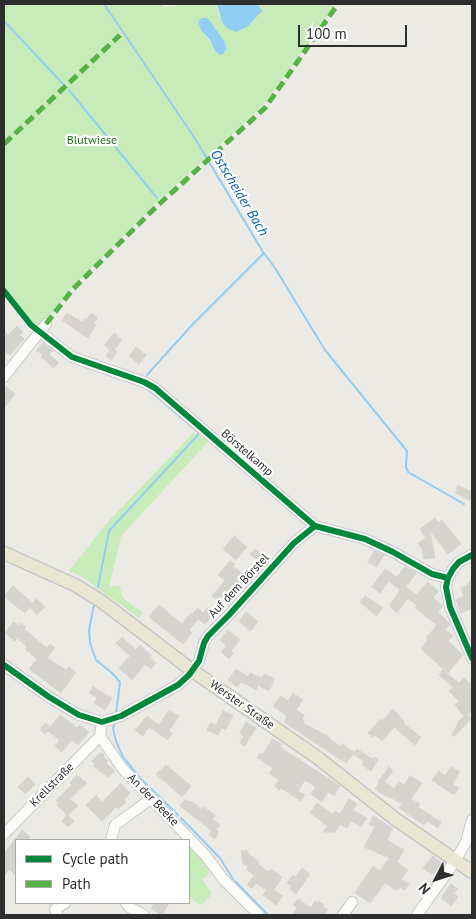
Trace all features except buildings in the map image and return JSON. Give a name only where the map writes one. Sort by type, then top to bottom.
[{"type":"main road","name":"Werster Straße","points":[[4,553],[90,593],[115,610],[193,671],[318,758],[394,818],[472,872]]},
{"type":"street","name":"Börstelkamp","points":[[4,377],[42,327],[72,357],[144,382],[155,388],[315,526],[364,539],[393,552],[432,574],[448,578]]},
{"type":"street","name":"Auf dem Börstel","points":[[193,671],[199,661],[208,636],[294,543],[315,526]]},
{"type":"street","points":[[472,555],[459,562],[453,569],[446,587],[447,595],[472,656]]},
{"type":"street","points":[[4,665],[49,697],[72,710],[94,720],[105,721],[121,716],[178,686],[193,671]]},
{"type":"street","points":[[100,736],[105,721]]},
{"type":"street","name":"An der Beeke","points":[[100,736],[122,768],[206,856],[223,879],[259,915]]},
{"type":"street","name":"Krellstraße","points":[[4,834],[100,736]]},
{"type":"street","points":[[111,839],[115,825],[152,798]]},
{"type":"street","points":[[417,915],[466,842],[472,820]]},
{"type":"street","points":[[343,915],[352,902]]},
{"type":"street","points":[[57,915],[55,909],[62,904]]},
{"type":"street","points":[[127,904],[144,915]]},
{"type":"green space","name":"Blutwiese","points":[[4,4],[162,4],[163,7],[175,7],[176,4],[217,4],[219,16],[247,27],[261,7],[258,4],[336,4],[263,106],[154,205],[72,288],[42,326],[33,323],[4,286]],"holes":[[[199,26],[214,26],[226,45],[227,50],[224,53],[212,44]]]},
{"type":"green space","points":[[192,431],[209,441],[121,536],[109,587],[119,585],[123,598],[143,613],[139,618],[81,576],[69,571],[106,524],[193,433]]},
{"type":"green space","points":[[190,846],[210,866],[208,875],[202,879],[212,894],[201,905],[190,899],[190,878],[195,881],[190,877]]},
{"type":"water","points":[[217,4],[258,4],[262,11],[247,27],[236,32],[227,28],[222,22]]},
{"type":"water","points":[[202,18],[207,18],[210,21],[224,41],[227,49],[221,55],[216,52],[210,40],[201,30],[198,22]]},
{"type":"waterway","name":"Ostscheider Bach","points":[[104,4],[194,137],[263,252],[192,325],[147,375]]},
{"type":"waterway","points":[[4,21],[63,84]]},
{"type":"waterway","points":[[69,90],[157,198]]},
{"type":"waterway","points":[[264,253],[325,350],[407,451],[406,467],[408,472],[464,504]]},
{"type":"waterway","name":"Ostscheider Bach","points":[[98,587],[109,531],[198,435],[198,432],[150,391]]},
{"type":"waterway","name":"Ostscheider Bach","points":[[94,605],[89,630],[90,643],[96,660],[120,682],[116,714]]},
{"type":"waterway","name":"Ostscheider Bach","points":[[115,721],[113,728],[123,757],[140,778],[178,815]]},
{"type":"waterway","name":"Ostscheider Bach","points":[[181,818],[220,858],[233,879]]},
{"type":"waterway","name":"Ostscheider Bach","points":[[235,881],[268,915]]},
{"type":"marked path","points":[[46,324],[73,289],[156,207],[265,108],[338,4]]},
{"type":"marked path","points":[[4,144],[120,35]]},
{"type":"cycle path","points":[[4,291],[31,325],[72,357],[144,382],[155,388],[315,526],[365,539],[432,574],[448,578]]},
{"type":"cycle path","points":[[4,665],[49,697],[79,715],[102,722],[121,716],[178,685],[189,675],[199,661],[208,636],[294,543],[315,526]]},
{"type":"cycle path","points":[[472,555],[459,562],[453,569],[446,587],[450,607],[472,658]]}]
